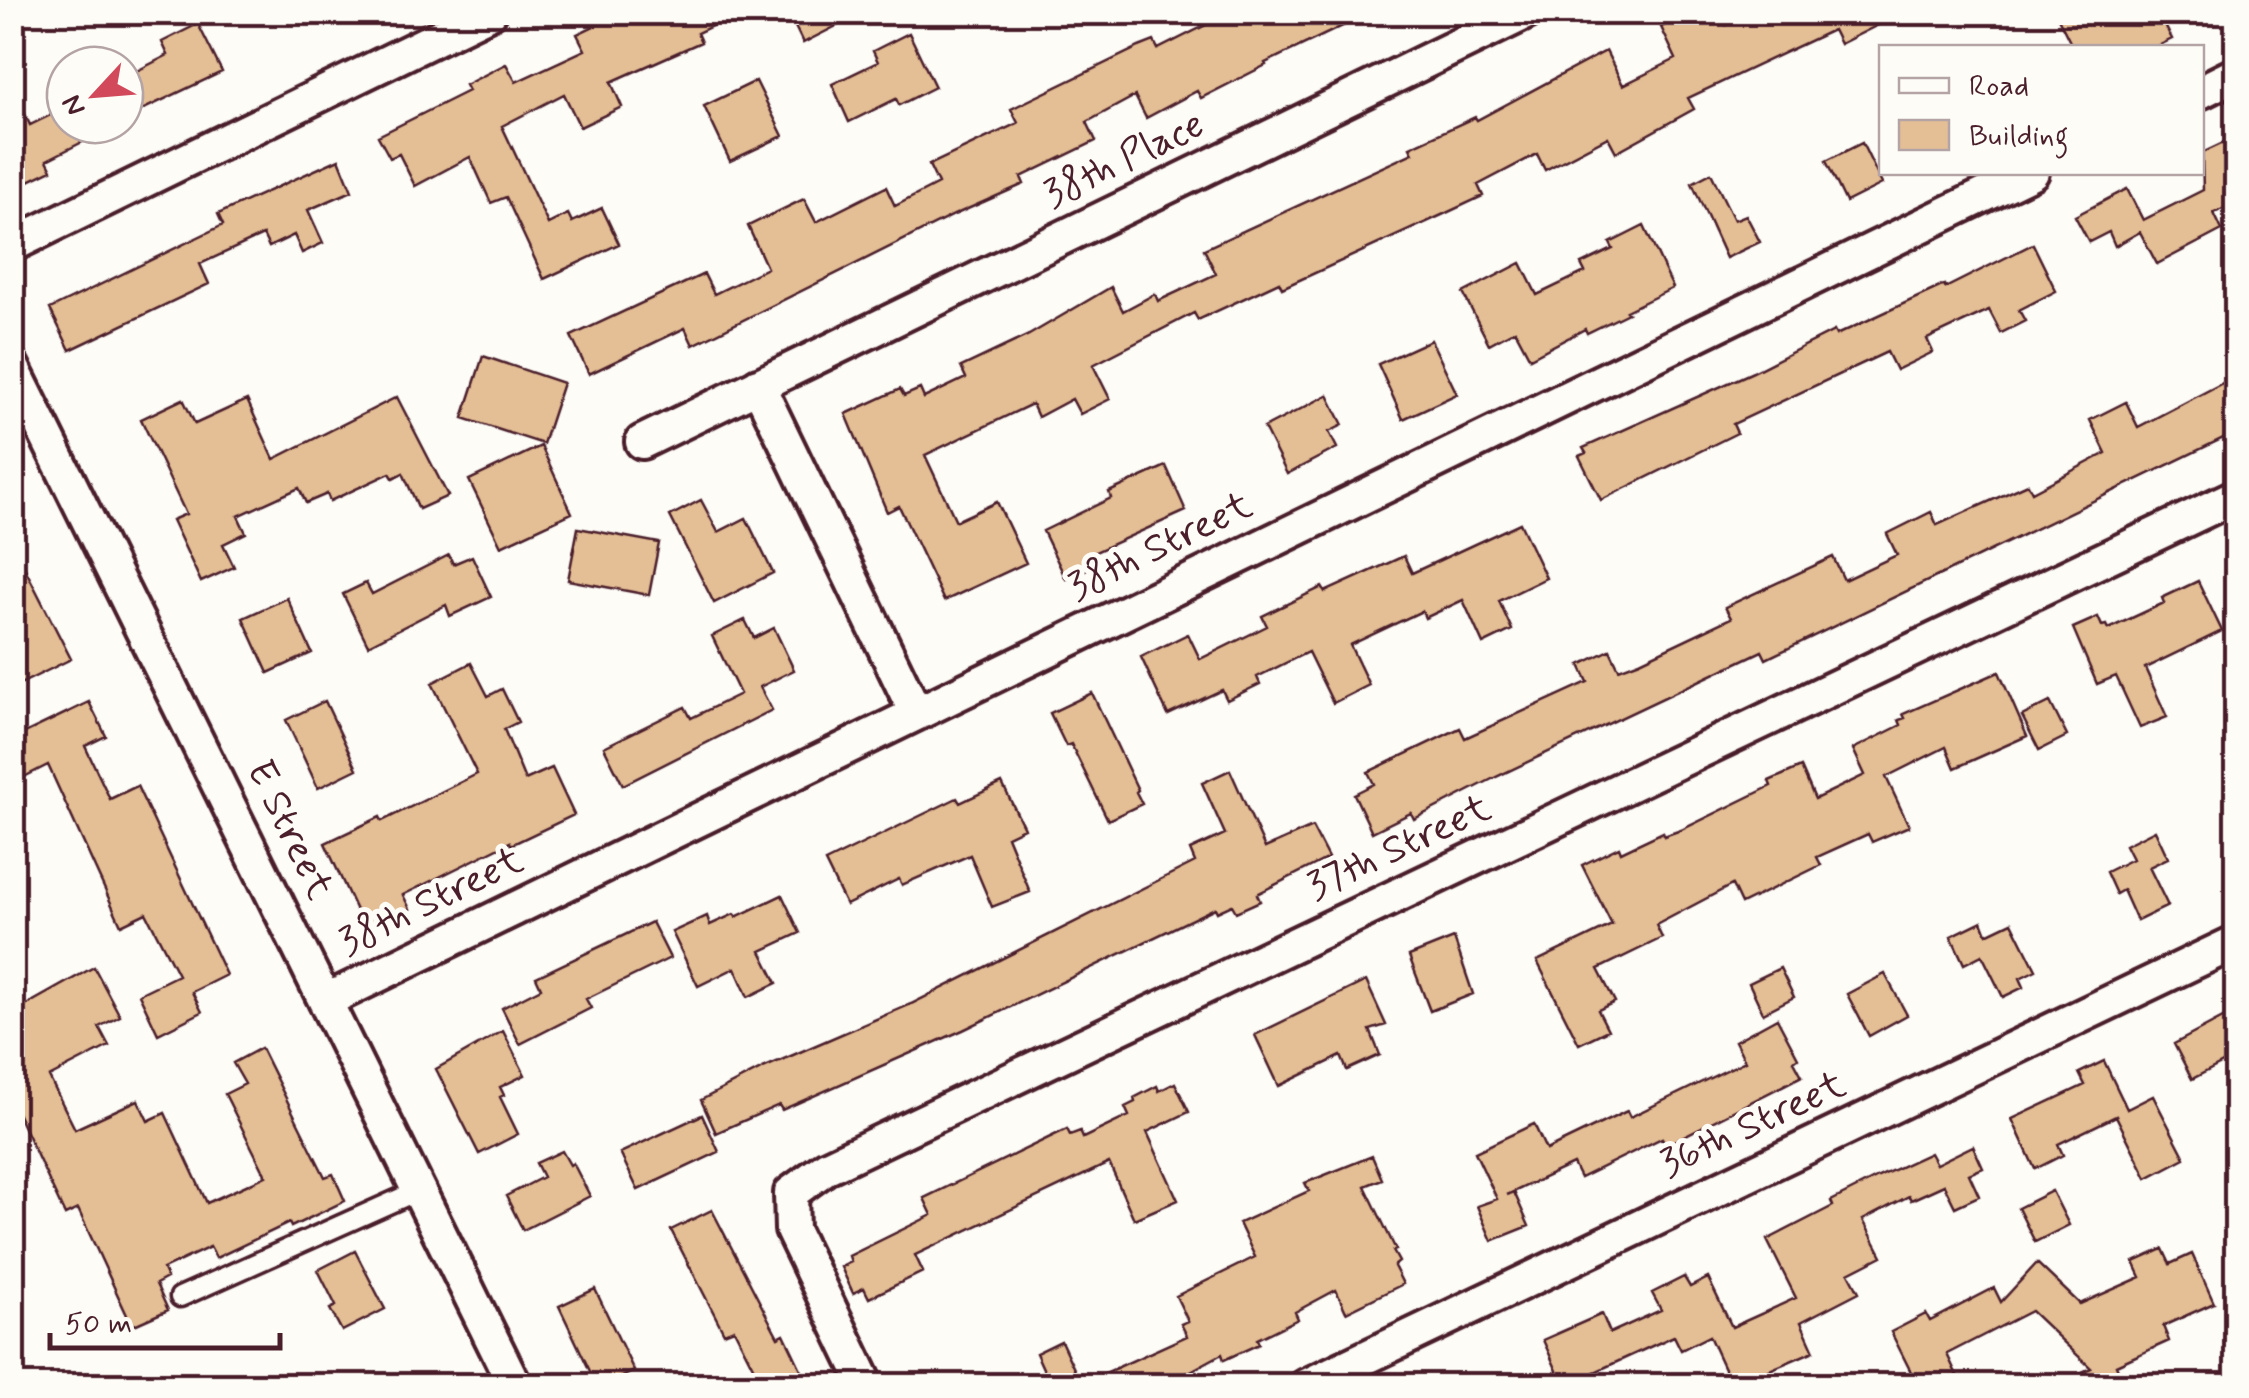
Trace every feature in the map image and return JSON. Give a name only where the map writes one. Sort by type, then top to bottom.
[{"type":"street","points":[[12,245],[490,12]]},
{"type":"street","name":"38th Place","points":[[642,442],[1527,12]]},
{"type":"street","points":[[2204,89],[2236,74]]},
{"type":"street","name":"38th Street","points":[[325,1001],[2026,175]]},
{"type":"street","name":"E Street","points":[[12,366],[516,1386]]},
{"type":"street","points":[[758,385],[916,712]]},
{"type":"street","name":"37th Street","points":[[867,1386],[792,1230],[791,1193],[827,1168],[2236,496]]},
{"type":"street","name":"36th Street","points":[[1306,1386],[2236,942]]},
{"type":"lane","points":[[180,1296],[419,1190]]},
{"type":"building","points":[[623,12],[741,12],[697,33],[701,42],[611,82],[622,107],[580,127],[564,94],[502,126],[548,224],[568,214],[572,222],[602,208],[619,244],[544,279],[506,197],[491,203],[470,157],[415,186],[399,154],[390,158],[378,136],[468,91],[465,85],[506,64],[516,82],[585,50],[577,34]]},
{"type":"building","points":[[788,12],[864,12],[803,43]]},
{"type":"building","points":[[1232,12],[1372,12],[1201,98],[1197,91],[1146,118],[1135,96],[1087,122],[1096,141],[1021,177],[1024,184],[693,345],[685,328],[589,374],[571,336],[704,274],[714,294],[767,268],[748,226],[804,199],[816,222],[886,187],[895,206],[938,184],[929,165],[1018,123],[1011,109],[1139,47],[1154,41],[1158,49]]},
{"type":"building","points":[[1692,12],[1720,12],[1726,25],[1751,12],[1904,12],[1840,44],[1833,30],[1688,98],[1694,109],[1616,152],[1608,137],[1545,170],[1537,154],[1478,185],[1483,196],[1282,288],[1279,282],[1198,320],[1194,313],[1093,365],[1110,399],[1080,414],[1072,399],[1038,417],[1032,404],[925,455],[956,521],[997,502],[1026,563],[944,601],[899,506],[887,512],[846,414],[900,389],[904,396],[920,389],[924,398],[966,378],[961,367],[1029,335],[1111,287],[1123,311],[1155,294],[1158,301],[1216,274],[1204,249],[1413,153],[1410,147],[1475,117],[1477,120],[1606,51],[1623,85],[1676,59],[1661,27]]},
{"type":"building","points":[[2055,12],[2158,12],[2172,39],[2160,45],[2072,45]]},
{"type":"building","points":[[198,24],[222,72],[145,109],[145,67],[168,55],[162,42]]},
{"type":"building","points":[[909,33],[935,87],[899,105],[896,99],[849,122],[832,84],[878,62],[873,51]]},
{"type":"building","points":[[756,81],[783,136],[730,161],[704,106]]},
{"type":"building","points":[[12,86],[30,125],[45,118],[45,145],[77,145],[47,160],[52,170],[12,189]]},
{"type":"building","points":[[2236,137],[2236,203],[2214,213],[2222,230],[2157,264],[2140,232],[2115,246],[2109,232],[2089,242],[2075,216],[2127,189],[2143,220],[2203,190],[2204,152]]},
{"type":"building","points":[[1862,143],[1882,184],[1846,202],[1826,161]]},
{"type":"building","points":[[339,159],[352,191],[308,210],[323,243],[302,253],[294,235],[269,247],[263,235],[200,264],[209,284],[70,350],[50,309],[223,225],[218,214]]},
{"type":"building","points":[[1711,173],[1734,220],[1746,215],[1760,242],[1726,258],[1692,183]]},
{"type":"building","points":[[1644,226],[1673,288],[1530,358],[1515,330],[1489,344],[1463,293],[1521,263],[1537,295],[1585,272],[1581,264],[1613,249],[1610,243]]},
{"type":"building","points":[[2033,244],[2056,291],[2019,310],[2025,321],[2001,333],[1989,310],[1927,339],[1933,352],[1896,370],[1887,352],[1733,424],[1737,433],[1601,500],[1579,456],[1586,453],[1583,448],[1834,331],[1836,335],[1944,285],[1945,288]]},
{"type":"building","points":[[1431,340],[1457,394],[1403,419],[1378,364]]},
{"type":"building","points":[[483,356],[563,383],[543,444],[463,418]]},
{"type":"building","points":[[2236,376],[2236,432],[1766,659],[1762,651],[1414,819],[1411,813],[1372,832],[1354,794],[1374,784],[1368,772],[1460,728],[1465,738],[1588,682],[1580,665],[1610,650],[1619,669],[1640,661],[1731,618],[1725,607],[1833,557],[1844,580],[1897,555],[1887,534],[1931,512],[1937,525],[2028,484],[2032,492],[2106,453],[2090,420],[2126,402],[2138,427]]},
{"type":"building","points":[[1328,395],[1343,425],[1329,432],[1337,448],[1287,474],[1264,428]]},
{"type":"building","points":[[397,397],[448,496],[419,509],[403,473],[393,478],[390,473],[330,501],[327,494],[306,503],[299,488],[238,516],[246,533],[223,544],[234,567],[201,582],[172,520],[186,514],[141,419],[183,399],[195,424],[247,400],[274,459]]},
{"type":"building","points":[[541,446],[572,513],[501,546],[469,480]]},
{"type":"building","points":[[1166,466],[1186,511],[1084,557],[1089,568],[1066,579],[1043,531],[1111,498],[1109,492]]},
{"type":"building","points":[[701,500],[718,532],[746,518],[773,573],[714,603],[670,516]]},
{"type":"building","points":[[1520,523],[1546,578],[1499,601],[1512,630],[1483,644],[1463,600],[1425,618],[1422,611],[1350,645],[1369,685],[1333,703],[1308,652],[1257,677],[1260,684],[1227,700],[1222,690],[1168,715],[1141,657],[1188,634],[1200,659],[1267,626],[1262,616],[1322,587],[1325,592],[1404,556],[1412,573]]},
{"type":"building","points":[[578,528],[659,543],[649,595],[568,580]]},
{"type":"building","points":[[12,543],[71,659],[12,688]]},
{"type":"building","points":[[449,555],[453,564],[472,556],[491,597],[450,616],[446,605],[368,645],[343,594],[366,583],[372,594]]},
{"type":"building","points":[[2198,581],[2222,631],[2145,668],[2167,717],[2140,728],[2116,676],[2097,684],[2073,628],[2098,617],[2108,629],[2164,603],[2162,598]]},
{"type":"building","points":[[287,598],[312,653],[268,673],[243,618]]},
{"type":"building","points":[[745,620],[754,638],[774,628],[794,670],[760,687],[772,710],[623,785],[604,747],[685,707],[691,718],[740,694],[712,636]]},
{"type":"building","points":[[471,663],[488,696],[502,689],[518,722],[504,729],[525,780],[552,768],[574,815],[403,895],[410,909],[365,930],[325,843],[380,817],[382,821],[477,774],[432,683]]},
{"type":"building","points":[[1999,672],[2027,736],[1955,768],[1946,747],[1886,777],[1909,826],[1872,842],[1868,834],[1817,857],[1821,865],[1741,904],[1732,885],[1656,925],[1662,938],[1598,969],[1615,1002],[1598,1010],[1608,1030],[1579,1044],[1537,961],[1612,925],[1582,865],[1619,847],[1621,852],[1663,832],[1664,836],[1681,830],[1801,767],[1815,799],[1865,775],[1853,749],[1901,725],[1903,714]]},
{"type":"building","points":[[1092,693],[1142,804],[1108,820],[1071,744],[1066,746],[1050,713]]},
{"type":"building","points":[[325,701],[357,769],[318,788],[286,720]]},
{"type":"building","points":[[89,702],[106,736],[85,746],[110,799],[137,786],[226,975],[192,992],[202,1012],[158,1034],[139,994],[178,975],[146,913],[121,925],[48,765],[12,783],[12,739]]},
{"type":"building","points":[[2050,702],[2067,736],[2039,750],[2022,716]]},
{"type":"building","points":[[1230,770],[1265,848],[1312,827],[1328,858],[1257,894],[1260,901],[1236,912],[1232,905],[1217,912],[1215,908],[963,1030],[782,1110],[779,1105],[716,1133],[701,1100],[763,1068],[911,1004],[1195,862],[1190,850],[1225,834],[1202,783]]},
{"type":"building","points":[[1002,783],[1024,828],[1007,836],[1030,892],[992,907],[970,855],[902,885],[899,879],[846,905],[825,862],[957,798],[960,803]]},
{"type":"building","points":[[2155,830],[2168,858],[2149,867],[2168,906],[2137,921],[2123,890],[2116,894],[2106,872],[2132,859],[2125,845]]},
{"type":"building","points":[[782,895],[800,933],[761,951],[777,983],[748,997],[735,968],[698,986],[672,932],[707,916],[710,925],[734,914],[736,917]]},
{"type":"building","points":[[1982,921],[1987,934],[2012,922],[2036,970],[2020,978],[2024,987],[2003,997],[1982,955],[1964,964],[1951,936]]},
{"type":"building","points":[[652,922],[670,958],[586,999],[591,1008],[520,1044],[502,1008],[541,988],[536,977]]},
{"type":"building","points":[[1454,938],[1473,994],[1430,1011],[1409,956]]},
{"type":"building","points":[[94,967],[120,1016],[99,1027],[109,1046],[49,1077],[75,1129],[138,1100],[148,1121],[165,1113],[207,1203],[266,1176],[225,1094],[245,1084],[233,1063],[261,1048],[325,1177],[333,1174],[345,1201],[216,1258],[210,1247],[163,1269],[167,1278],[156,1284],[168,1310],[132,1326],[78,1209],[65,1215],[12,1102],[12,1013]]},
{"type":"building","points":[[1780,968],[1794,997],[1763,1013],[1749,983]]},
{"type":"building","points":[[1885,974],[1907,1015],[1869,1036],[1847,994]]},
{"type":"building","points":[[1366,981],[1386,1025],[1370,1030],[1380,1055],[1347,1070],[1341,1056],[1279,1086],[1255,1035]]},
{"type":"building","points":[[2236,1011],[2236,1056],[2192,1079],[2174,1044]]},
{"type":"building","points":[[1777,1018],[1798,1058],[1794,1061],[1802,1076],[1666,1145],[1662,1138],[1580,1178],[1573,1164],[1507,1195],[1514,1192],[1529,1226],[1492,1241],[1477,1206],[1497,1199],[1475,1152],[1534,1124],[1546,1150],[1627,1111],[1630,1117],[1745,1061],[1735,1041]]},
{"type":"building","points":[[503,1031],[525,1075],[500,1087],[504,1095],[500,1097],[518,1134],[479,1154],[436,1069]]},
{"type":"building","points":[[2104,1061],[2127,1109],[2153,1096],[2185,1158],[2147,1178],[2116,1116],[2058,1144],[2063,1155],[2035,1169],[2012,1119],[2085,1085],[2079,1073]]},
{"type":"building","points":[[1175,1083],[1189,1112],[1147,1132],[1178,1200],[1134,1219],[1109,1163],[915,1255],[923,1272],[869,1298],[864,1288],[853,1293],[841,1267],[851,1262],[849,1256],[932,1215],[924,1198],[1067,1129],[1070,1135],[1080,1131],[1083,1138],[1129,1116],[1125,1107],[1135,1102],[1134,1098],[1157,1086],[1159,1091]]},
{"type":"building","points":[[702,1115],[719,1152],[638,1190],[620,1153]]},
{"type":"building","points":[[1973,1146],[1983,1168],[1969,1174],[1979,1196],[1955,1207],[1944,1185],[1911,1200],[1909,1196],[1863,1220],[1882,1256],[1849,1273],[1859,1292],[1801,1322],[1814,1351],[1732,1386],[1709,1336],[1681,1350],[1674,1336],[1564,1386],[1543,1340],[1602,1314],[1610,1333],[1661,1310],[1652,1293],[1684,1277],[1690,1287],[1708,1278],[1732,1327],[1796,1298],[1767,1240],[1833,1206],[1831,1201],[1930,1153],[1936,1164]]},
{"type":"building","points":[[562,1151],[590,1196],[523,1230],[506,1196],[543,1177],[536,1163]]},
{"type":"building","points":[[1372,1156],[1382,1179],[1365,1186],[1396,1250],[1393,1251],[1399,1262],[1394,1266],[1403,1284],[1346,1312],[1336,1290],[1295,1312],[1298,1319],[1257,1339],[1259,1344],[1224,1360],[1222,1354],[1163,1386],[1051,1386],[1036,1353],[1061,1341],[1081,1384],[1187,1336],[1181,1324],[1188,1321],[1176,1296],[1255,1257],[1239,1223],[1309,1191],[1305,1183]]},
{"type":"building","points":[[2052,1191],[2069,1225],[2035,1242],[2018,1208]]},
{"type":"building","points":[[712,1210],[778,1337],[784,1334],[809,1386],[763,1386],[734,1329],[724,1333],[671,1230]]},
{"type":"building","points":[[2163,1249],[2170,1264],[2192,1254],[2214,1303],[2163,1326],[2169,1341],[2116,1365],[2125,1386],[2051,1386],[2091,1368],[2031,1311],[1947,1354],[1962,1386],[1918,1386],[1891,1332],[1926,1314],[1930,1321],[1994,1288],[2001,1302],[2037,1263],[2080,1304],[2141,1277],[2134,1262]]},
{"type":"building","points":[[355,1251],[385,1309],[342,1331],[330,1309],[336,1306],[318,1270]]},
{"type":"building","points":[[595,1289],[634,1371],[604,1386],[597,1386],[559,1306]]}]
